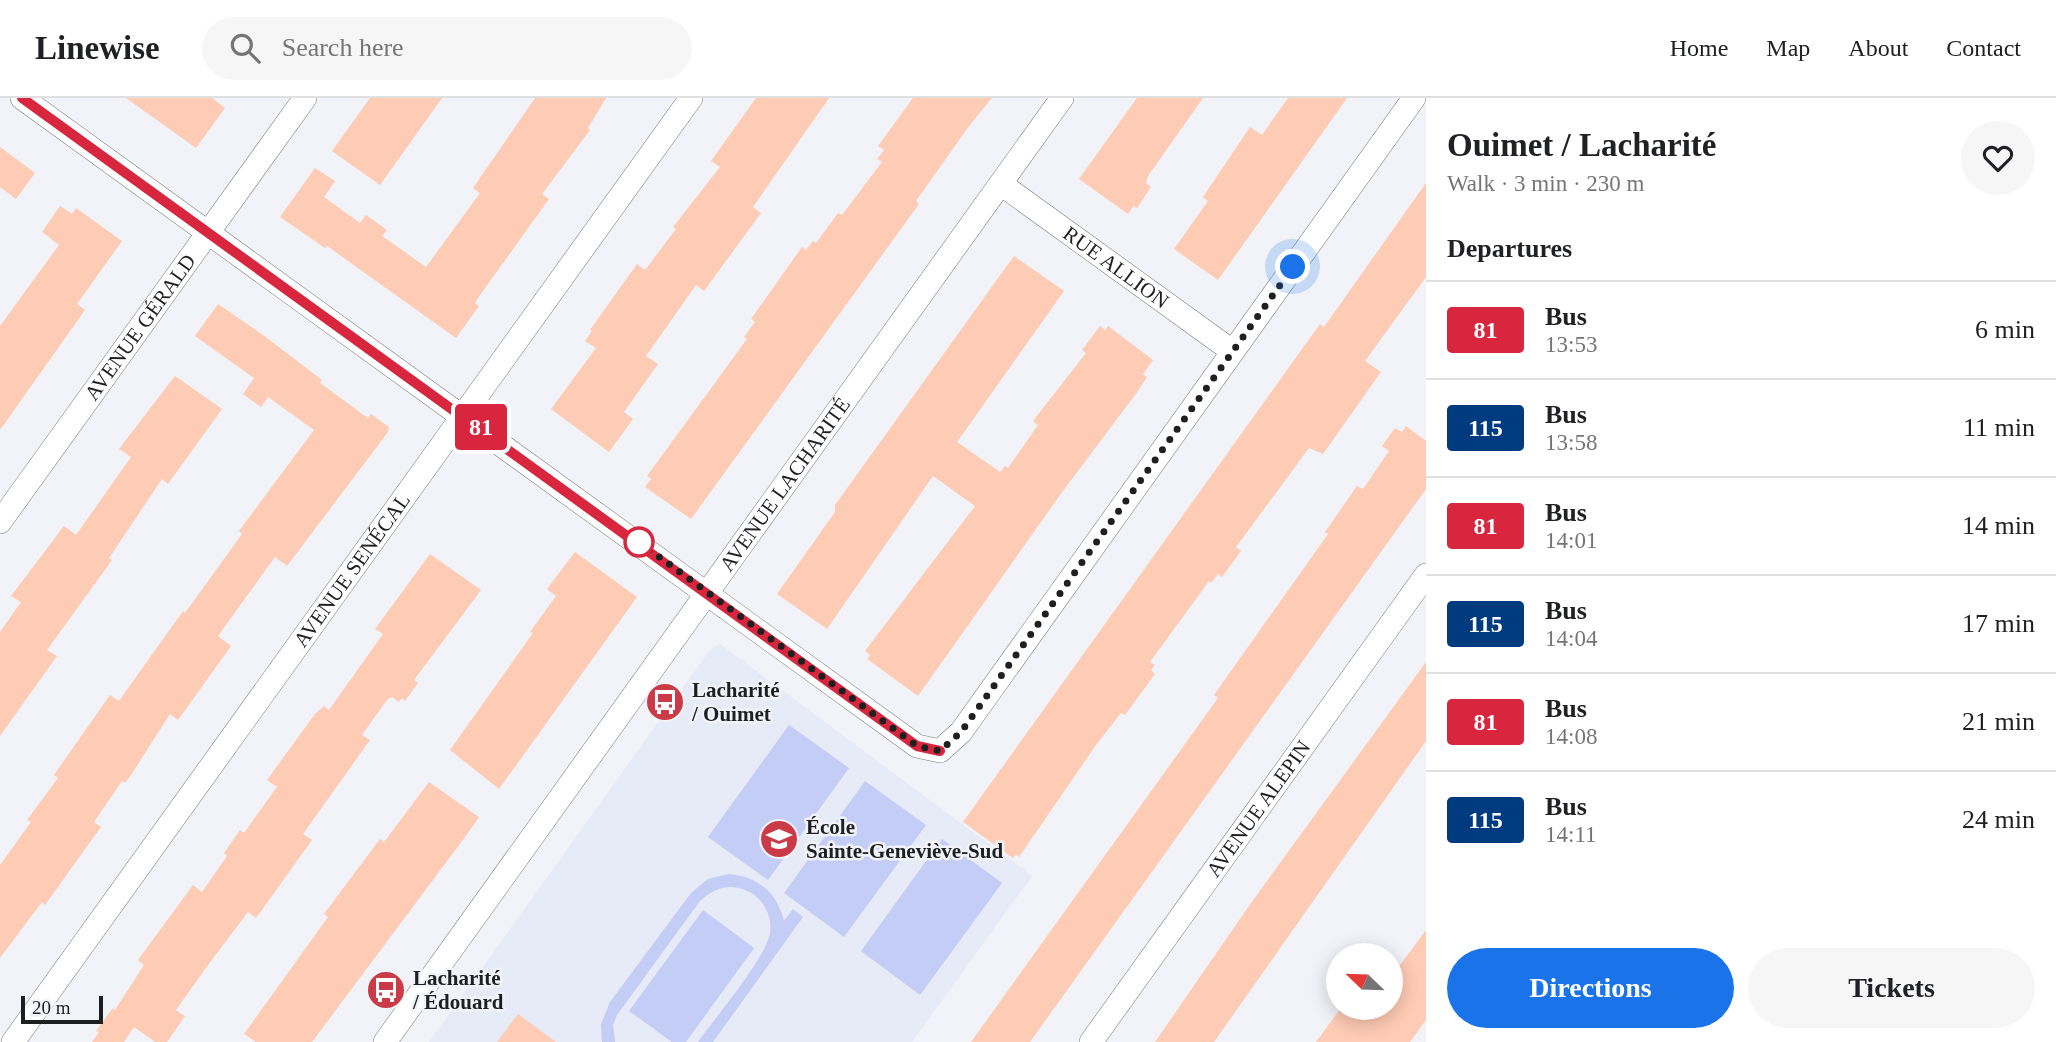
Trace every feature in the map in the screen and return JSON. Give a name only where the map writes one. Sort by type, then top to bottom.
[{"type":"street","points":[[22,98],[464,415],[917,746],[940,751],[961,732],[1414,98]]},
{"type":"street","name":"AVENUE GÉRALD","points":[[0,522],[305,98]]},
{"type":"street","name":"AVENUE SENÉCAL","points":[[13,1042],[691,98]]},
{"type":"street","name":"AVENUE LACHARITÉ","points":[[385,1042],[1062,98]]},
{"type":"street","name":"RUE ALLION","points":[[1000,184],[1232,351]]},
{"type":"street","name":"AVENUE ALEPIN","points":[[1091,1042],[1426,575]]},
{"type":"shaded area","name":"École Sainte-Geneviève-Sud","points":[[720,644],[1032,876],[912,1042],[429,1042],[710,650]]},
{"type":"shaded area","points":[[789,725],[849,768],[768,880],[708,837]]},
{"type":"shaded area","points":[[865,781],[926,825],[844,937],[784,893]]},
{"type":"shaded area","points":[[942,839],[1002,883],[920,995],[861,951]]},
{"type":"shaded area","points":[[729,874],[749,879],[765,888],[777,902],[784,921],[793,909],[803,917],[713,1042],[698,1042],[750,972],[770,933],[770,920],[761,901],[751,893],[733,887],[721,888],[700,901],[617,1015],[613,1025],[615,1042],[602,1042],[601,1024],[610,1002],[691,893],[708,879]]},
{"type":"shaded area","points":[[703,910],[754,948],[686,1042],[672,1042],[629,1011]]},
{"type":"building","points":[[126,98],[212,98],[225,108],[196,148]]},
{"type":"building","points":[[370,98],[442,98],[380,185],[332,151]]},
{"type":"building","points":[[535,98],[606,98],[588,128],[590,130],[542,194],[549,199],[480,295],[475,303],[479,306],[456,338],[327,246],[325,248],[280,217],[315,168],[335,181],[324,197],[360,223],[366,215],[387,230],[382,236],[426,267],[480,193],[473,188]]},
{"type":"building","points":[[756,98],[829,98],[753,207],[761,213],[704,291],[696,285],[646,356],[658,364],[624,412],[633,419],[609,452],[551,409],[596,348],[585,341],[592,331],[590,330],[637,264],[645,270],[676,229],[673,227],[720,167],[711,161]]},
{"type":"building","points":[[913,98],[992,98],[969,126],[916,201],[919,204],[691,519],[645,487],[651,479],[647,476],[747,339],[744,337],[755,322],[751,319],[802,247],[806,250],[813,241],[816,243],[838,213],[842,215],[882,162],[877,159],[884,150],[878,146]]},
{"type":"building","points":[[1137,98],[1203,98],[1148,176],[1146,183],[1151,187],[1137,208],[1134,206],[1128,214],[1079,179]]},
{"type":"building","points":[[1288,98],[1347,98],[1218,280],[1174,249],[1208,201],[1203,197],[1250,127],[1262,135]]},
{"type":"building","points":[[0,147],[35,173],[16,199],[0,187]]},
{"type":"building","points":[[1426,183],[1426,277],[1365,361],[1381,372],[1323,454],[1309,448],[1236,547],[1241,551],[1222,577],[1218,574],[1211,583],[1209,581],[1150,662],[1155,665],[1151,670],[1155,674],[1125,715],[1121,713],[1096,745],[1019,857],[1016,854],[1013,858],[963,822],[1320,324],[1324,327]]},
{"type":"building","points":[[60,206],[72,214],[76,208],[122,241],[77,304],[85,310],[0,430],[0,326],[59,245],[42,232]]},
{"type":"building","points":[[1014,256],[1064,291],[957,442],[1000,472],[1005,466],[1008,468],[1038,425],[1033,421],[1086,353],[1082,350],[1100,326],[1105,330],[1108,326],[1153,360],[1143,374],[1147,377],[1135,395],[1060,495],[918,696],[867,659],[870,655],[865,651],[975,506],[933,476],[827,629],[777,594],[835,512],[835,505]]},
{"type":"building","points":[[218,304],[263,335],[322,380],[320,383],[368,418],[371,414],[389,427],[388,432],[287,566],[275,557],[218,636],[231,646],[178,720],[170,714],[133,772],[125,783],[122,781],[94,822],[101,827],[45,905],[42,902],[0,958],[0,865],[31,822],[27,820],[58,778],[54,775],[110,695],[119,701],[242,534],[239,531],[314,430],[268,397],[261,407],[243,394],[254,378],[195,336]]},
{"type":"building","points":[[175,376],[222,409],[168,484],[162,479],[109,558],[112,560],[47,650],[57,656],[0,736],[0,632],[21,602],[11,596],[64,526],[76,535],[131,457],[119,449]]},
{"type":"building","points":[[1406,426],[1426,441],[1426,489],[1030,1042],[971,1042],[1218,698],[1214,695],[1328,534],[1325,532],[1357,486],[1363,489],[1389,451],[1382,446],[1395,428],[1402,432]]},
{"type":"building","points":[[575,552],[637,597],[499,789],[450,750],[533,633],[530,632],[556,596],[547,589]]},
{"type":"building","points":[[430,554],[481,590],[414,680],[418,683],[405,701],[402,698],[399,702],[392,697],[387,700],[362,735],[370,740],[303,834],[312,840],[256,918],[248,912],[208,965],[176,1010],[185,1016],[167,1042],[155,1042],[134,1027],[124,1042],[92,1042],[99,1032],[96,1031],[113,1008],[115,1010],[144,965],[138,960],[193,885],[202,892],[227,856],[224,853],[240,830],[244,833],[277,787],[267,780],[315,714],[324,706],[329,710],[383,634],[375,629]]},
{"type":"building","points":[[1426,662],[1426,741],[1214,1042],[1155,1042],[1251,903]]},
{"type":"building","points":[[429,782],[479,817],[468,833],[312,1042],[256,1042],[244,1034],[328,917],[324,914],[380,839],[384,842]]},
{"type":"building","points":[[1426,930],[1426,1020],[1410,1042],[1316,1042],[1332,1020],[1404,1020],[1404,960]]},
{"type":"building","points":[[518,1014],[556,1042],[497,1042]]},
{"type":"bus line","name":"81","points":[[22,98],[648,548],[917,746],[929,751],[940,751]]},
{"type":"place","name":"Lacharité / Ouimet","points":[[665,702]]},
{"type":"place","name":"École Sainte-Geneviève-Sud","points":[[779,839]]},
{"type":"place","name":"Lacharité / Édouard","points":[[386,990]]},
{"type":"route","points":[[639,542],[917,746],[929,751],[940,751],[951,744],[961,732],[1293,267]]}]
